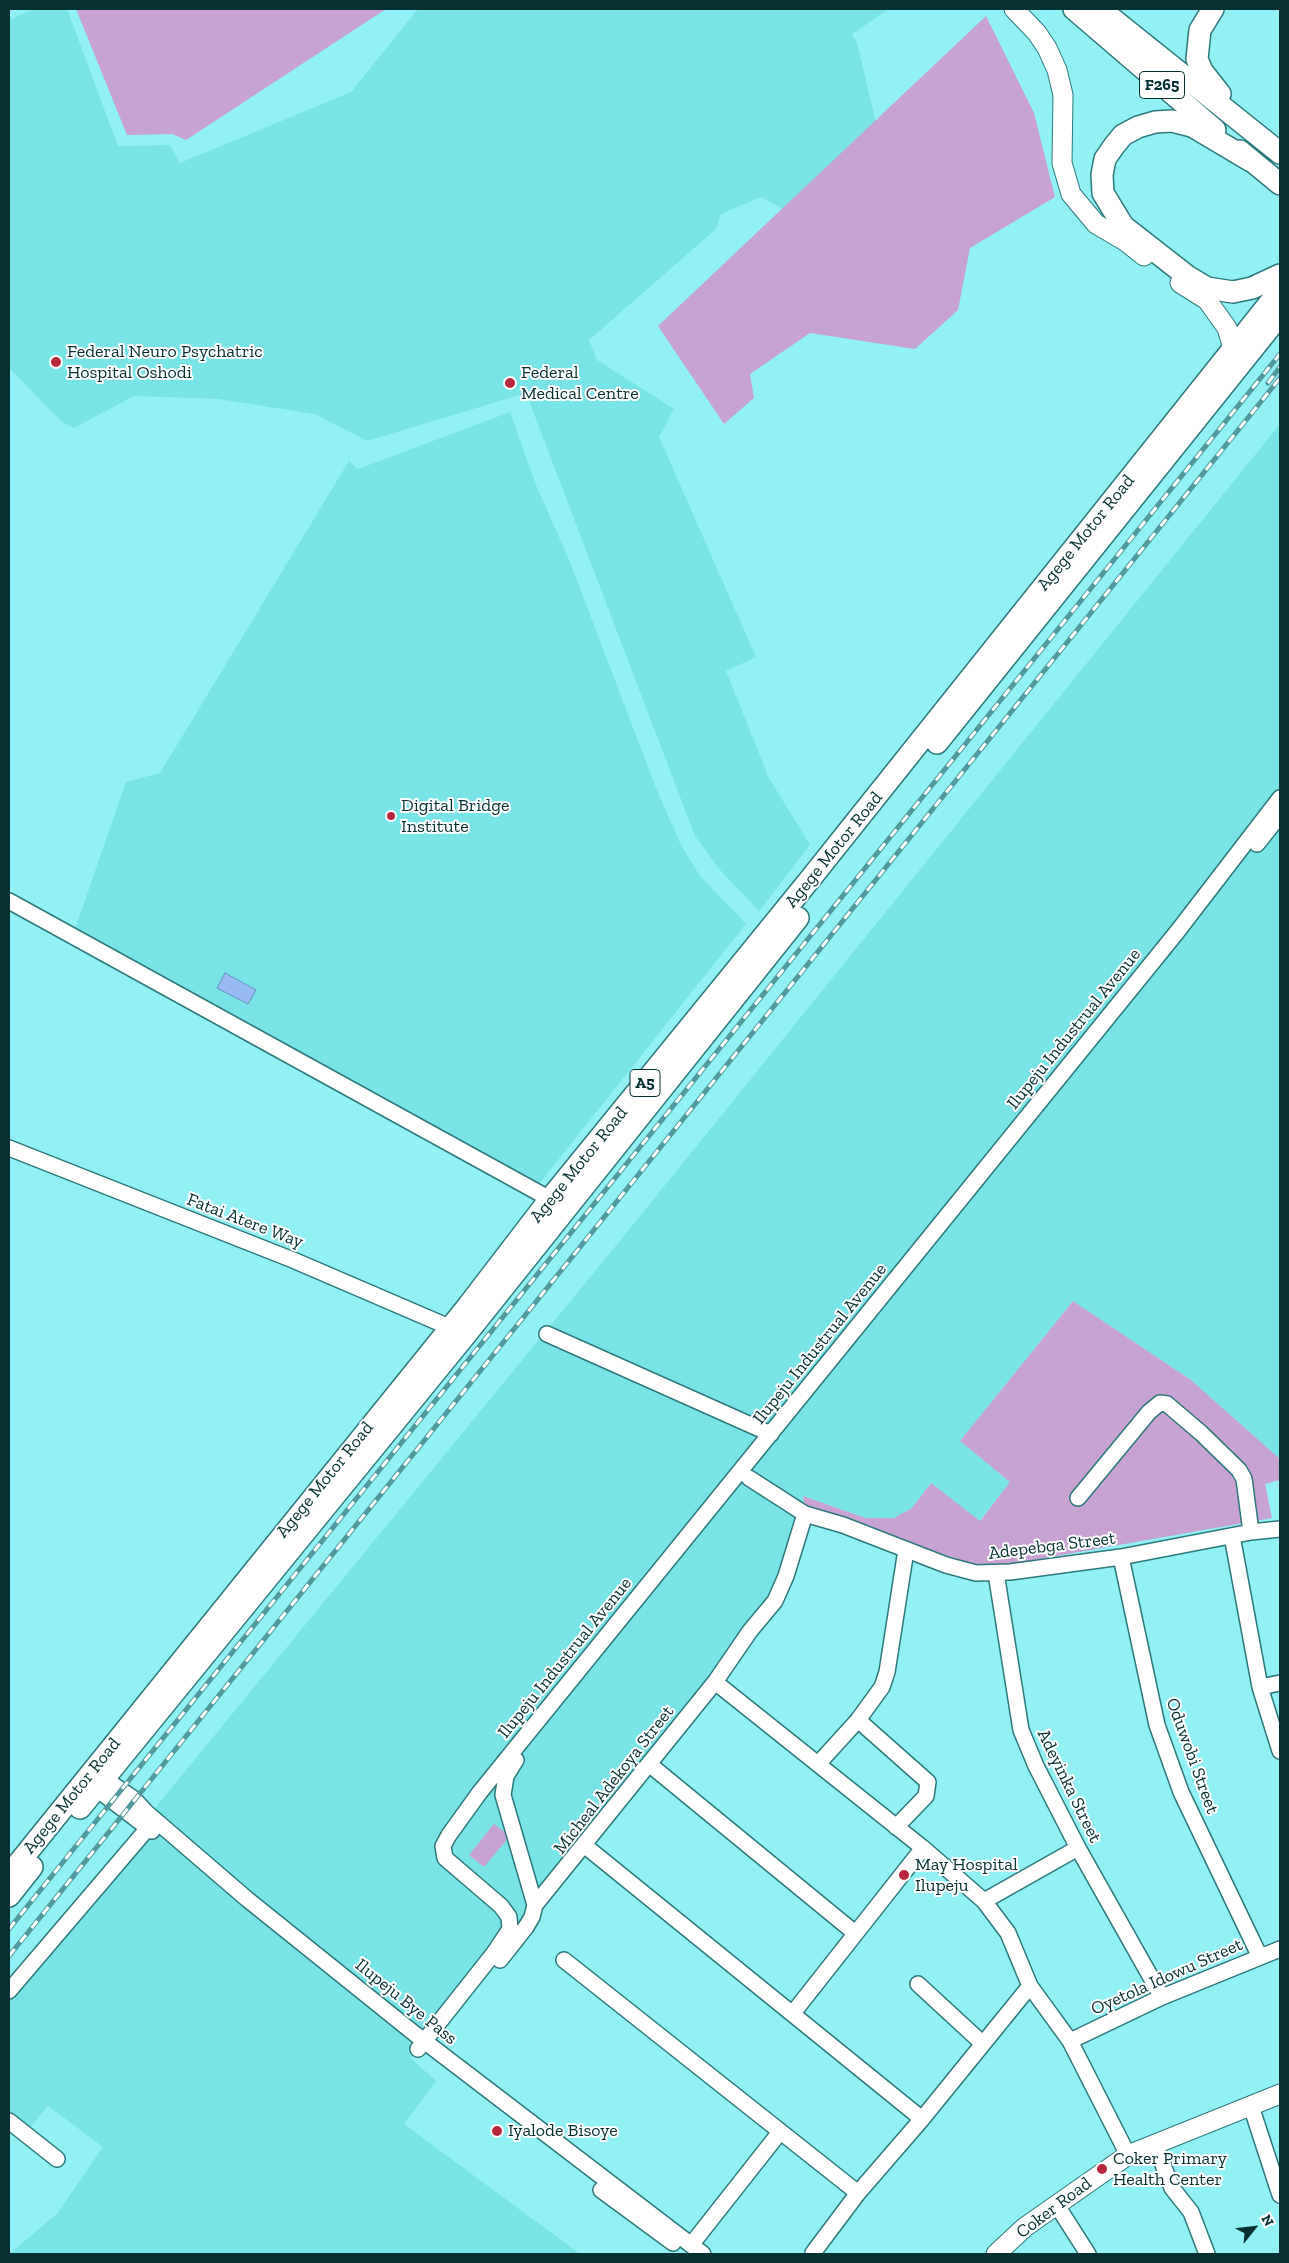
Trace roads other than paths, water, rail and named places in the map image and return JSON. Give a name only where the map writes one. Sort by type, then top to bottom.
[{"type":"highway","name":"F265","points":[[1074,9],[1280,184]]},
{"type":"highway","name":"F265","points":[[1100,9],[1274,148]]},
{"type":"highway","points":[[1214,9],[1200,30],[1197,51],[1202,71],[1214,87],[1274,148]]},
{"type":"highway","points":[[1251,161],[1192,126],[1164,121],[1138,127],[1122,135],[1105,159],[1102,175],[1103,193],[1123,226],[1187,276],[1207,288],[1233,292],[1252,288],[1280,275]]},
{"type":"highway","name":"Agege Motor Road","points":[[9,1876],[184,1683],[456,1332],[1114,510],[1233,348],[1265,312],[1280,290]]},
{"type":"highway","name":"Agege Motor Road","points":[[456,1332],[468,1306],[550,1199],[1114,510],[1280,315]]},
{"type":"highway","name":"Agege Motor Road","points":[[9,1896],[95,1779]]},
{"type":"main road","points":[[1014,9],[1037,33],[1047,48],[1057,70],[1063,95],[1062,163],[1071,194],[1096,224],[1125,241],[1173,278],[1207,300],[1227,328],[1233,348]]},
{"type":"main road","name":"Coker Road","points":[[996,2254],[1025,2227],[1128,2155],[1280,2094]]},
{"type":"street","name":"Ilupeju Industrual Avenue","points":[[426,2048],[510,1929],[509,1917],[501,1906],[445,1858],[443,1846],[449,1835],[480,1792],[1177,932],[1280,798]]},
{"type":"street","name":"Ilupeju Industrual Avenue","points":[[535,1905],[503,1796],[506,1776],[534,1735],[616,1633],[749,1478],[1280,815]]},
{"type":"street","points":[[9,901],[550,1199]]},
{"type":"street","name":"Fatai Atere Way","points":[[9,1148],[293,1260],[456,1332]]},
{"type":"street","points":[[547,1334],[771,1434]]},
{"type":"street","points":[[1078,1498],[1148,1412],[1160,1403],[1168,1404],[1201,1433],[1238,1470],[1244,1479],[1250,1532]]},
{"type":"street","name":"Adepebga Street","points":[[749,1478],[805,1514],[966,1571],[996,1573],[1121,1557],[1250,1532],[1280,1529]]},
{"type":"street","name":"Micheal Adekoya Street","points":[[426,2048],[521,1934],[532,1917],[535,1905],[715,1682],[750,1632],[775,1602],[786,1576],[805,1514]]},
{"type":"street","points":[[1232,1536],[1260,1687],[1280,1752]]},
{"type":"street","points":[[818,1764],[858,1720],[882,1688],[887,1672],[906,1550]]},
{"type":"street","name":"Oduwobi Street","points":[[1121,1557],[1157,1725],[1181,1792],[1260,1957]]},
{"type":"street","name":"Adeyinka Street","points":[[996,1573],[1021,1730],[1036,1766],[1078,1848],[1162,1997]]},
{"type":"street","points":[[715,1682],[923,1848],[984,1901],[1008,1933],[1030,1986],[1070,2041],[1128,2155]]},
{"type":"street","points":[[1260,1687],[1280,1683]]},
{"type":"street","points":[[858,1720],[928,1782],[926,1796],[896,1827]]},
{"type":"street","points":[[649,1764],[855,1933]]},
{"type":"street","name":"Ilupeju Bye Pass","points":[[95,1779],[148,1828],[240,1906],[426,2048]]},
{"type":"street","name":"Ilupeju Bye Pass","points":[[95,1779],[134,1800],[247,1899],[426,2048],[642,2222],[694,2251]]},
{"type":"street","points":[[9,1991],[148,1828]]},
{"type":"street","points":[[584,1845],[922,2119]]},
{"type":"street","points":[[793,2013],[923,1848]]},
{"type":"street","points":[[984,1901],[1078,1848]]},
{"type":"street","name":"Oyetola Idowu Street","points":[[1070,2041],[1162,1997],[1280,1950]]},
{"type":"street","points":[[564,1960],[858,2193]]},
{"type":"street","points":[[918,1984],[982,2043]]},
{"type":"street","points":[[813,2254],[858,2193],[922,2119],[1030,1986]]},
{"type":"street","points":[[1251,2106],[1280,2195]]},
{"type":"street","points":[[9,2121],[57,2159]]},
{"type":"street","points":[[694,2251],[780,2132]]},
{"type":"street","points":[[1154,2144],[1172,2188],[1191,2212],[1206,2254]]},
{"type":"street","points":[[1056,2204],[1088,2254]]},
{"type":"railway","points":[[9,1929],[1280,354]]},
{"type":"railway","points":[[1268,383],[1280,367]]},
{"type":"railway","points":[[9,1956],[1280,378]]},
{"type":"place","name":"Federal Neuro Psychatric Hospital Oshodi","points":[[56,362]]},
{"type":"place","name":"Federal Medical Centre","points":[[510,383]]},
{"type":"place","name":"Digital Bridge Institute","points":[[391,816]]},
{"type":"place","name":"May Hospital Ilupeju","points":[[904,1875]]},
{"type":"place","name":"Iyalode Bisoye","points":[[497,2131]]},
{"type":"place","name":"Coker Primary Health Center","points":[[1102,2169]]}]
